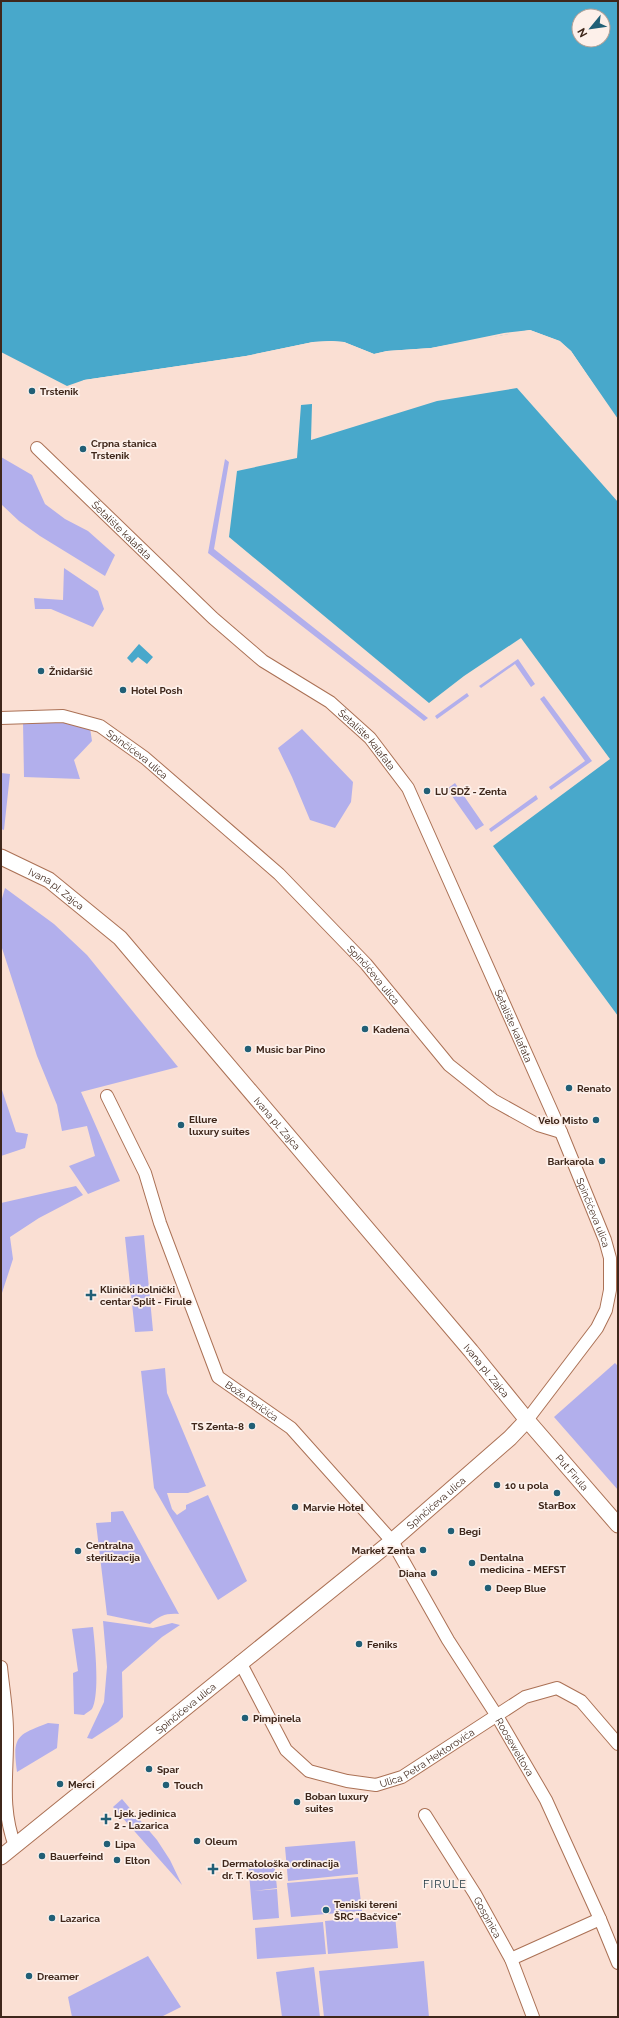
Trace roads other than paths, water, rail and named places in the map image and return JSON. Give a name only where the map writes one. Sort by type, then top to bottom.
[{"type":"street","name":"Šetalište kalafata","points":[[37,448],[219,623],[262,660],[330,702],[370,738],[408,788],[561,1132]]},
{"type":"street","name":"Spinčićeva ulica","points":[[1,718],[63,716],[100,726],[145,758],[279,874],[370,969],[449,1066],[493,1100],[538,1125],[561,1132],[605,1240],[610,1258],[610,1290],[606,1310],[597,1328],[527,1420],[510,1438],[392,1541],[240,1662],[1,1857]]},
{"type":"street","name":"Ivana pl. Zajca","points":[[1,857],[48,880],[120,938],[471,1351],[527,1420]]},
{"type":"street","name":"Bože Peričića","points":[[107,1096],[145,1173],[160,1223],[218,1377],[291,1428],[392,1541]]},
{"type":"street","name":"Put Firula","points":[[527,1420],[618,1525]]},
{"type":"street","name":"Rooseweltova","points":[[392,1541],[448,1640],[497,1716],[546,1800],[600,1919],[618,1963]]},
{"type":"street","name":"Ulica Petra Hektorovića","points":[[240,1662],[286,1750],[309,1771],[346,1781],[376,1785],[402,1777],[525,1697],[557,1688],[581,1701],[618,1744]]},
{"type":"street","points":[[1,1667],[7,1731],[5,1788],[6,1817],[15,1846]]},
{"type":"street","name":"Gospinica","points":[[425,1815],[475,1894],[511,1959],[533,2017]]},
{"type":"street","points":[[511,1959],[600,1919]]},
{"type":"place","name":"Trstenik","points":[[32,391]]},
{"type":"place","name":"Crpna stanica Trstenik","points":[[83,449]]},
{"type":"place","name":"Žnidaršić","points":[[41,671]]},
{"type":"place","name":"Hotel Posh","points":[[123,690]]},
{"type":"place","name":"LU SDŽ - Zenta","points":[[427,791]]},
{"type":"place","name":"Kadena","points":[[365,1029]]},
{"type":"place","name":"Music bar Pino","points":[[248,1049]]},
{"type":"place","name":"Renato","points":[[569,1088]]},
{"type":"place","name":"Velo Misto","points":[[596,1120]]},
{"type":"place","name":"Ellure luxury suites","points":[[181,1125]]},
{"type":"place","name":"Barkarola","points":[[602,1161]]},
{"type":"place","name":"Klinički bolnički centar Split - Firule","points":[[91,1295]]},
{"type":"place","name":"TS Zenta-8","points":[[252,1426]]},
{"type":"place","name":"10 u pola","points":[[497,1485]]},
{"type":"place","name":"StarBox","points":[[557,1493]]},
{"type":"place","name":"Marvie Hotel","points":[[295,1507]]},
{"type":"place","name":"Begi","points":[[451,1531]]},
{"type":"place","name":"Market Zenta","points":[[423,1550]]},
{"type":"place","name":"Centralna sterilizacija","points":[[78,1551]]},
{"type":"place","name":"Dentalna medicina - MEFST","points":[[472,1563]]},
{"type":"place","name":"Diana","points":[[434,1573]]},
{"type":"place","name":"Deep Blue","points":[[488,1588]]},
{"type":"place","name":"Feniks","points":[[359,1644]]},
{"type":"place","name":"Pimpinela","points":[[245,1718]]},
{"type":"place","name":"Spar","points":[[149,1769]]},
{"type":"place","name":"Merci","points":[[60,1784]]},
{"type":"place","name":"Touch","points":[[166,1785]]},
{"type":"place","name":"Boban luxury suites","points":[[297,1802]]},
{"type":"place","name":"Ljek. jedinica 2 - Lazarica","points":[[106,1819]]},
{"type":"place","name":"Oleum","points":[[197,1841]]},
{"type":"place","name":"Lipa","points":[[107,1844]]},
{"type":"place","name":"Bauerfeind","points":[[42,1856]]},
{"type":"place","name":"Elton","points":[[117,1860]]},
{"type":"place","name":"Dermatološka ordinacija dr. T. Kosović","points":[[213,1869]]},
{"type":"place","name":"Teniski tereni ŠRC \"Bačvice\"","points":[[326,1910]]},
{"type":"place","name":"Lazarica","points":[[52,1918]]},
{"type":"place","name":"Dreamer","points":[[29,1976]]},
{"type":"district","name":"FIRULE","points":[[445,1884]]}]
